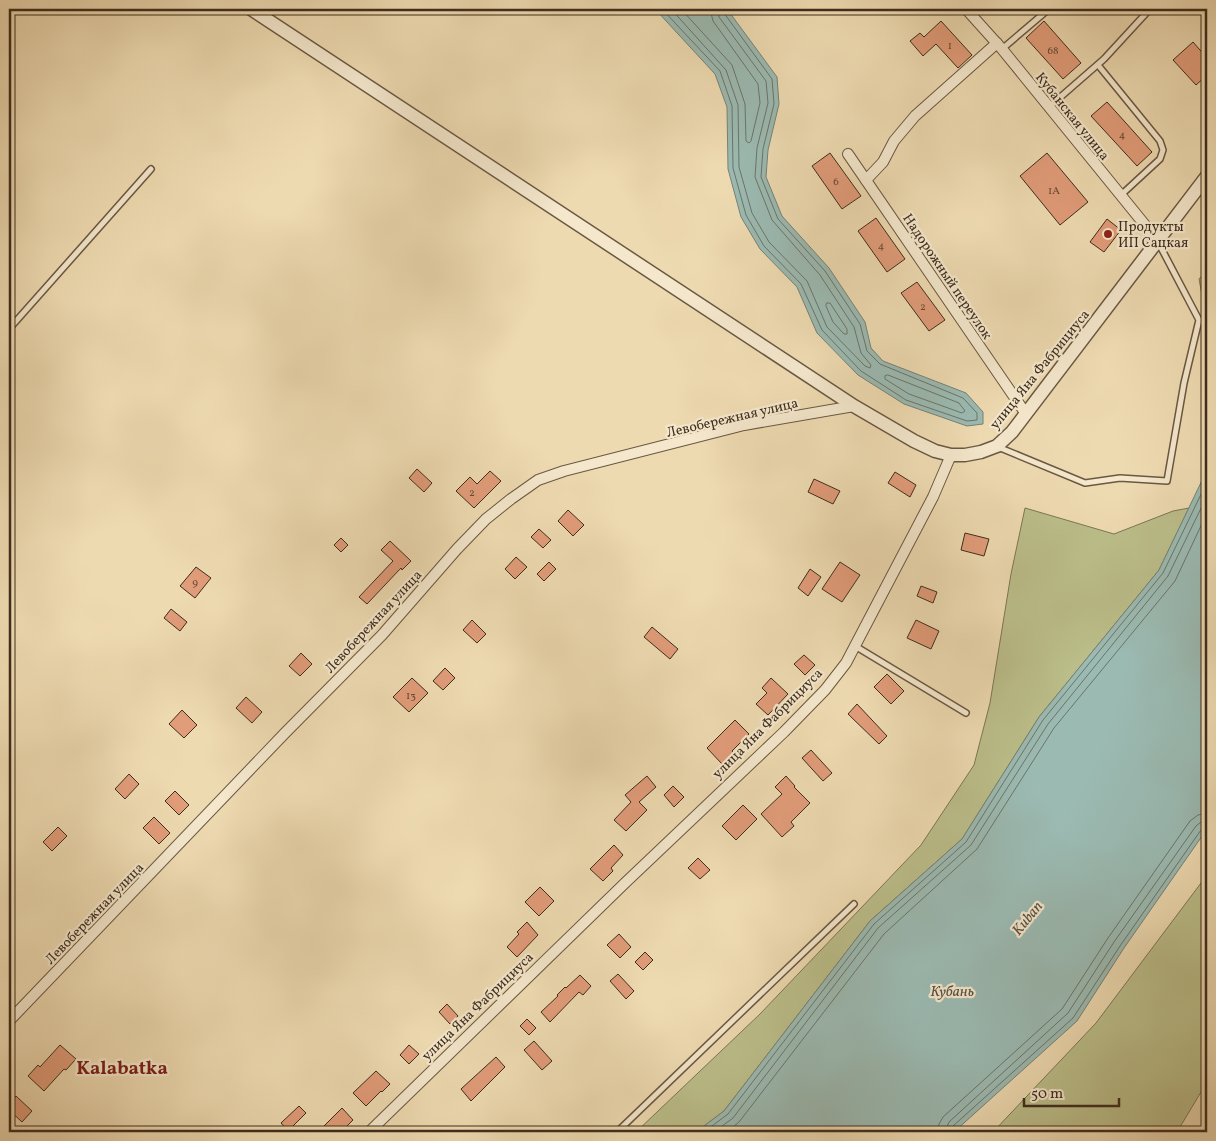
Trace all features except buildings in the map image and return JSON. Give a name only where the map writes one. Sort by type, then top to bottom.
[{"type":"street","points":[[251,9],[854,406],[914,441],[935,451],[951,455]]},
{"type":"street","name":"Кубанская улица","points":[[966,9],[999,46],[1158,241]]},
{"type":"street","points":[[866,180],[882,162],[894,141],[915,116],[999,46]]},
{"type":"street","name":"Надорожный переулок","points":[[848,154],[1026,414]]},
{"type":"street","name":"улица Яна Фабрициуса","points":[[369,1132],[784,732],[825,690],[846,663],[933,497],[951,455],[981,452],[997,446],[1012,432],[1207,176]]},
{"type":"street","name":"Левобережная улица","points":[[9,1021],[285,733],[382,635],[486,519],[511,499],[538,480],[564,471],[744,426],[854,406]]},
{"type":"lane","points":[[999,46],[1049,9]]},
{"type":"lane","points":[[1049,108],[1098,65],[1150,9]]},
{"type":"lane","points":[[1098,65],[1160,141],[1163,150],[1160,158],[1120,196]]},
{"type":"lane","points":[[9,329],[151,169]]},
{"type":"lane","points":[[997,446],[1085,483],[1120,478],[1167,481],[1182,392],[1199,320],[1158,241]]},
{"type":"lane","points":[[855,646],[966,713]]},
{"type":"lane","points":[[617,1132],[854,904]]},
{"type":"green space","points":[[1207,270],[1207,296],[1202,295],[1199,279]]},
{"type":"green space","points":[[1025,508],[1114,534],[1173,511],[1189,508],[1159,570],[1039,717],[962,839],[870,921],[724,1111],[696,1132],[636,1132],[760,1014],[921,845],[974,765],[990,703],[1011,574]]},
{"type":"green space","points":[[1207,875],[1207,1082],[1177,1132],[993,1132],[1096,1023]]},
{"type":"water","points":[[655,9],[727,9],[777,77],[779,104],[768,150],[766,177],[782,216],[829,268],[865,322],[871,348],[883,361],[966,393],[983,412],[983,424],[967,426],[904,404],[858,375],[817,333],[797,287],[760,249],[741,217],[728,169],[727,107],[715,74]]},
{"type":"water","points":[[1207,470],[1207,829],[1124,948],[1077,1021],[954,1132],[696,1132],[724,1111],[870,921],[962,839],[1039,717],[1159,570]]},
{"type":"place","name":"Продукты ИП Сацкая","points":[[1108,234]]},
{"type":"district","name":"Kalabatka","points":[[122,1067]]},
{"type":"water label","name":"Kuban","points":[[1027,918]]},
{"type":"water label","name":"Кубань","points":[[952,991]]}]
